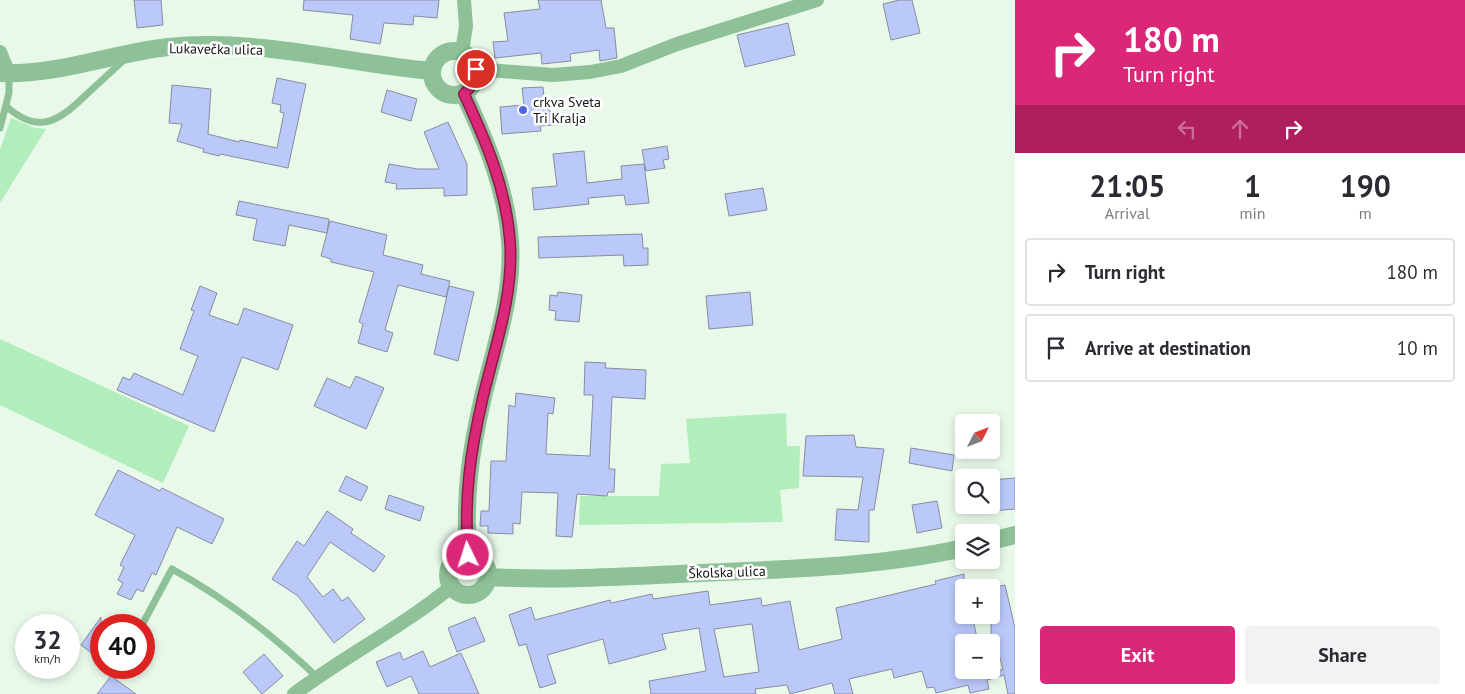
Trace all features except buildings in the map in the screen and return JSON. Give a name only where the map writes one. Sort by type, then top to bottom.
[{"type":"street","points":[[462,52],[466,26],[464,0]]},
{"type":"street","points":[[476,69],[554,75],[613,68],[817,0]]},
{"type":"street","name":"Lukavečka ulica","points":[[5,73],[65,66],[169,47],[249,47],[432,72]]},
{"type":"street","points":[[0,52],[5,73]]},
{"type":"street","points":[[447,52],[462,52],[473,62],[476,69],[474,83],[464,94],[450,96],[437,88],[432,72],[439,56],[447,52]]},
{"type":"street","points":[[464,94],[495,166],[507,211],[510,242],[504,315],[484,395],[470,464],[466,496],[468,555]]},
{"type":"street","points":[[1000,538],[1015,534]]},
{"type":"street","name":"Školska ulica","points":[[489,577],[548,579],[847,566],[924,556],[955,550]]},
{"type":"street","points":[[468,555],[481,559],[488,570],[489,577],[483,589],[470,596],[463,595],[451,587],[448,580],[450,566],[454,560],[468,555]]},
{"type":"street","points":[[294,694],[418,612],[451,587]]},
{"type":"lane","points":[[6,106],[17,115],[33,121],[50,122],[64,116],[130,54]]},
{"type":"lane","points":[[0,128],[6,106],[5,73]]},
{"type":"lane","points":[[148,614],[172,569],[232,606],[280,643],[317,677]]},
{"type":"green space","points":[[11,118],[35,128],[46,129],[0,203],[0,150]]},
{"type":"green space","points":[[0,339],[189,426],[163,483],[0,405]]},
{"type":"green space","points":[[786,413],[787,446],[800,446],[799,488],[780,490],[783,522],[579,525],[580,496],[659,496],[661,464],[690,463],[686,419]]},
{"type":"place","name":"crkva Sveta Tri Kralja","points":[[523,110]]},
{"type":"route","points":[[468,555],[466,496],[472,447],[504,315],[510,264],[507,211],[501,187],[495,166],[464,94],[474,83],[477,76],[476,69]]}]
